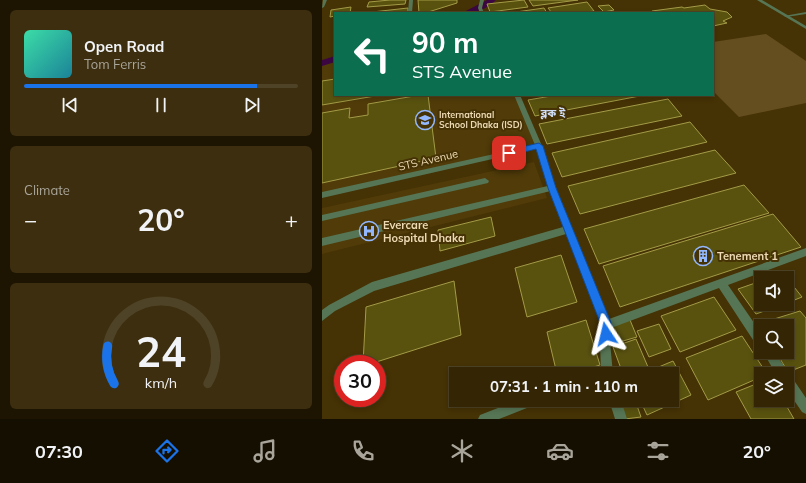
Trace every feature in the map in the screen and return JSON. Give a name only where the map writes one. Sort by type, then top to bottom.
[{"type":"street","points":[[322,7],[325,0]]},
{"type":"street","points":[[410,12],[411,0]]},
{"type":"street","points":[[482,0],[480,8],[482,12]]},
{"type":"street","points":[[759,0],[806,28]]},
{"type":"street","points":[[786,16],[806,13]]},
{"type":"street","points":[[516,96],[539,146],[552,188],[606,325],[604,367]]},
{"type":"street","name":"STS Avenue","points":[[322,195],[539,146]]},
{"type":"street","points":[[322,218],[485,181]]},
{"type":"street","points":[[322,242],[552,188]]},
{"type":"street","points":[[322,316],[332,308],[372,288],[569,229]]},
{"type":"street","points":[[606,325],[806,252]]},
{"type":"street","points":[[721,283],[754,332]]},
{"type":"street","points":[[794,390],[806,408]]},
{"type":"street","points":[[484,419],[515,407]]},
{"type":"street","points":[[617,407],[621,419]]},
{"type":"shaded area","points":[[766,34],[806,61],[806,103],[739,117],[714,92],[714,42]]},
{"type":"shaded area","name":"International School Dhaka (ISD)","points":[[334,56],[334,96],[518,96],[539,146],[322,193],[322,60]]},
{"type":"shaded area","name":"Evercare Hospital Dhaka","points":[[534,162],[547,198],[322,254],[322,208]]},
{"type":"building","points":[[406,0],[405,4],[367,7],[369,2]]},
{"type":"building","points":[[418,0],[457,0],[457,3],[428,12],[419,12]]},
{"type":"building","points":[[524,0],[528,7],[490,12],[487,4]]},
{"type":"building","points":[[529,0],[578,0],[533,6]]},
{"type":"building","points":[[587,2],[594,11],[551,12],[548,8]]},
{"type":"building","points":[[609,5],[614,10],[604,12],[598,6]]},
{"type":"building","points":[[705,5],[710,9],[727,12],[732,17],[723,21],[727,23],[714,26],[714,12],[652,11]]},
{"type":"building","points":[[351,7],[350,12],[334,12],[334,16],[330,17],[331,10]]},
{"type":"building","points":[[408,8],[408,12],[372,12]]},
{"type":"building","points":[[544,8],[546,12],[516,12]]},
{"type":"building","points":[[334,79],[334,96],[375,96],[322,105],[322,81]]},
{"type":"building","points":[[414,96],[428,96],[436,158],[322,183],[322,113],[350,108],[349,118],[368,115],[368,104]]},
{"type":"building","points":[[551,96],[640,96],[535,116],[528,100]]},
{"type":"building","points":[[668,99],[682,116],[547,144],[539,124]]},
{"type":"building","points":[[690,122],[707,142],[562,177],[552,153]]},
{"type":"building","points":[[715,150],[736,173],[580,214],[568,186]]},
{"type":"building","points":[[744,185],[769,213],[599,264],[584,229]]},
{"type":"building","name":"Tenement 1","points":[[773,214],[801,247],[620,307],[603,266]]},
{"type":"building","points":[[491,217],[495,236],[440,251],[438,230]]},
{"type":"building","points":[[561,255],[577,302],[527,317],[515,268]]},
{"type":"building","points":[[454,281],[461,335],[386,359],[386,355],[363,355],[366,307]]},
{"type":"building","points":[[754,283],[754,311],[764,311],[756,314],[738,289]]},
{"type":"building","points":[[794,287],[802,297],[794,300]]},
{"type":"building","points":[[714,297],[736,330],[680,352],[661,316]]},
{"type":"building","points":[[800,311],[806,318],[806,365],[794,370],[794,367],[785,367],[780,359],[794,359],[794,319],[774,319]]},
{"type":"building","points":[[586,320],[600,365],[594,367],[555,367],[547,332]]},
{"type":"building","points":[[630,320],[637,337],[616,343],[610,326]]},
{"type":"building","points":[[659,324],[671,349],[649,357],[637,331]]},
{"type":"building","points":[[742,336],[754,354],[754,359],[757,359],[762,367],[754,367],[754,380],[708,400],[686,358]]},
{"type":"building","points":[[636,339],[648,367],[620,367],[613,347]]},
{"type":"building","points":[[673,361],[676,367],[659,367]]},
{"type":"building","points":[[679,372],[691,395],[679,400]]},
{"type":"building","points":[[754,385],[754,407],[787,407],[794,419],[751,419],[736,392]]},
{"type":"building","points":[[621,407],[637,407],[641,417],[625,419]]},
{"type":"building","points":[[643,407],[665,407],[647,415]]},
{"type":"waterway","points":[[469,12],[480,8],[492,0]]},
{"type":"waterway","points":[[322,63],[334,59]]},
{"type":"place","name":"International School Dhaka (ISD)","points":[[425,120]]},
{"type":"place","name":"Evercare Hospital Dhaka","points":[[369,231]]},
{"type":"place","name":"Tenement 1","points":[[703,256]]},
{"type":"district","name":"ব্লক ই","points":[[553,113]]},
{"type":"route","points":[[509,153],[539,146],[552,188],[606,325],[606,334]]}]
